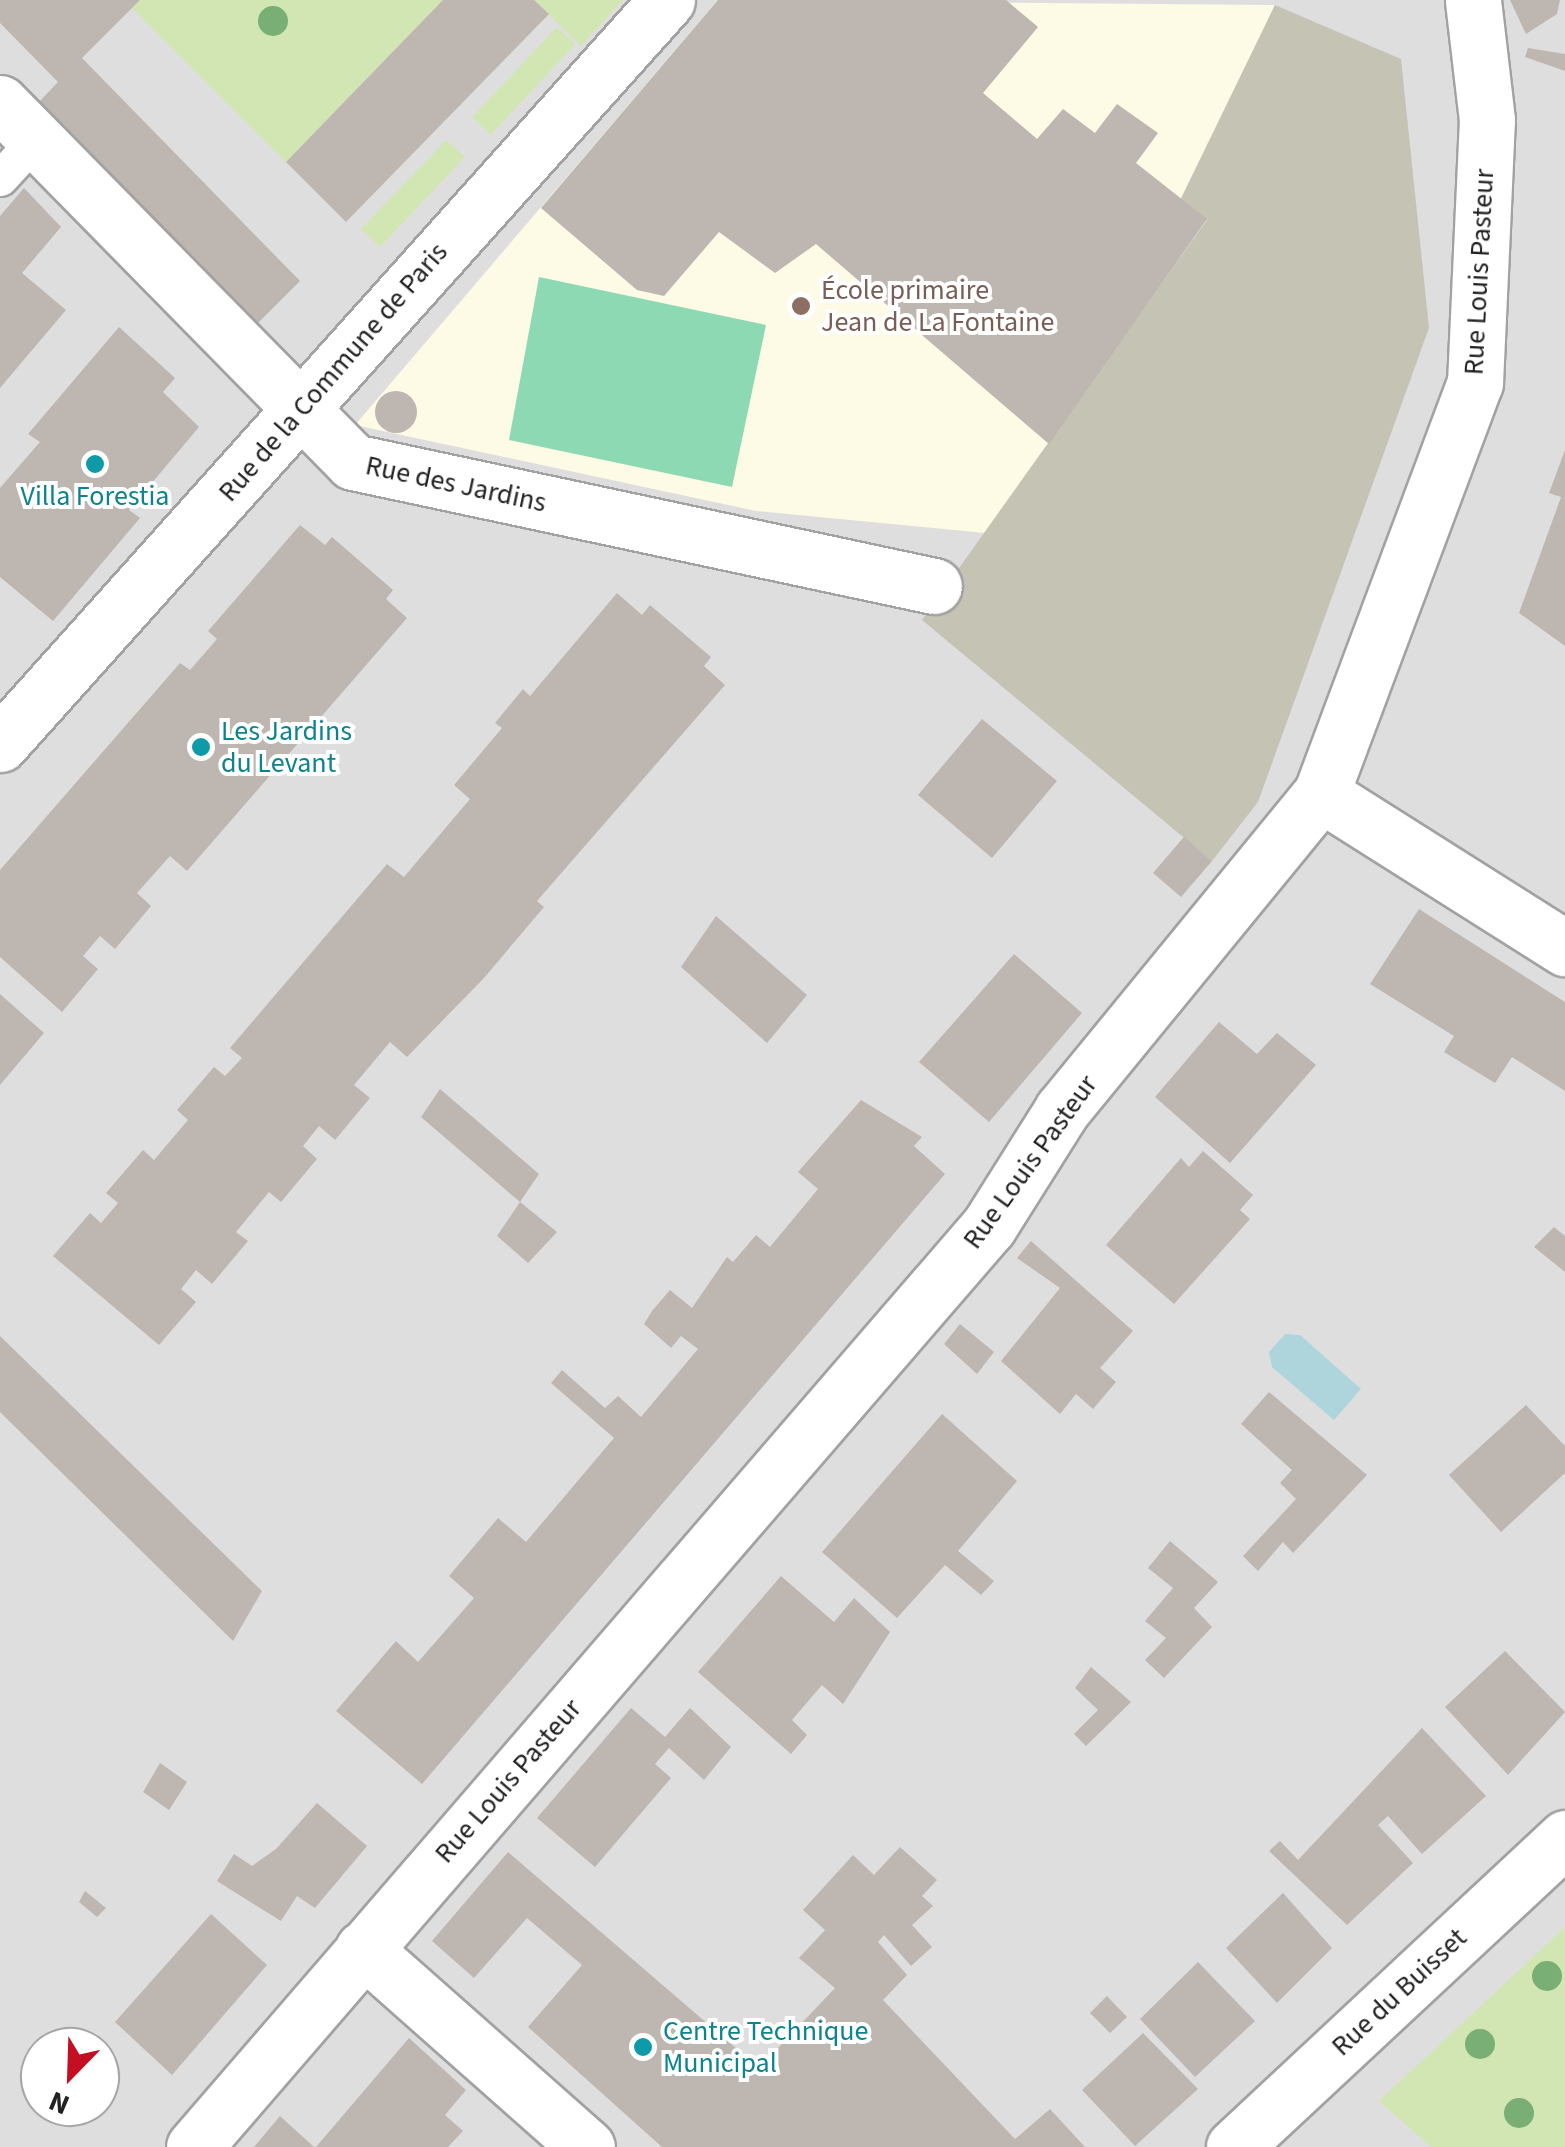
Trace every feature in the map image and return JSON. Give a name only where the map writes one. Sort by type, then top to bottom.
[{"type":"street","name":"Rue de la Commune de Paris","points":[[0,744],[304,414],[387,306],[667,0]]},
{"type":"street","name":"Rue Louis Pasteur","points":[[194,2147],[989,1226],[1062,1110],[1321,794],[1475,383],[1487,120],[1473,0]]},
{"type":"street","name":"Rue des Jardins","points":[[12,140],[353,462],[934,586]]},
{"type":"street","points":[[1321,794],[1565,948]]},
{"type":"street","name":"Rue du Buisset","points":[[1234,2147],[1565,1838]]},
{"type":"street","points":[[363,1949],[587,2147]]},
{"type":"shaded area","points":[[0,0],[1565,0],[1565,2147],[0,2147]]},
{"type":"shaded area","name":"École primaire Jean de La Fontaine","points":[[718,0],[1275,5],[1179,202],[1207,219],[985,533],[756,511],[355,425]]},
{"type":"shaded area","points":[[1275,5],[1401,59],[1429,328],[1258,802],[1212,861],[922,620],[1207,220],[1179,203]]},
{"type":"green space","points":[[140,0],[443,0],[286,162],[132,8]]},
{"type":"green space","points":[[534,0],[623,0],[581,46]]},
{"type":"green space","points":[[557,27],[575,44],[491,135],[472,117]]},
{"type":"green space","points":[[446,140],[465,157],[380,247],[361,229]]},
{"type":"green space","points":[[539,277],[766,325],[732,487],[509,440]]},
{"type":"green space","points":[[1565,1927],[1565,2147],[1431,2147],[1379,2101]]},
{"type":"water","points":[[1285,1334],[1300,1335],[1361,1389],[1334,1420],[1272,1367],[1269,1352]]},
{"type":"building","points":[[0,0],[140,0],[82,58],[300,281],[257,324],[39,102],[58,82],[0,23]]},
{"type":"building","points":[[443,0],[534,0],[549,14],[346,222],[286,162]]},
{"type":"building","points":[[718,0],[1006,0],[1038,27],[983,93],[1037,139],[1063,109],[1095,133],[1117,104],[1158,133],[1136,163],[1207,219],[1049,444],[816,244],[775,273],[719,232],[664,296],[637,290],[541,208]]},
{"type":"building","points":[[1510,0],[1560,0],[1557,14],[1526,34]]},
{"type":"building","points":[[1528,48],[1565,54],[1565,71],[1525,57]]},
{"type":"building","points":[[24,188],[61,227],[22,273],[66,310],[0,388],[0,216]]},
{"type":"building","name":"Villa Forestia","points":[[119,327],[175,378],[163,392],[199,427],[129,510],[140,518],[53,621],[0,577],[0,488],[40,442],[28,434]]},
{"type":"building","points":[[396,391],[411,397],[417,412],[411,427],[396,433],[381,427],[375,412],[381,397]]},
{"type":"building","points":[[1565,450],[1565,646],[1519,613],[1561,497],[1549,493]]},
{"type":"building","name":"Les Jardins du Levant","points":[[300,525],[325,545],[332,537],[393,590],[386,599],[407,618],[187,871],[170,856],[137,893],[151,906],[115,949],[100,936],[83,956],[98,969],[62,1012],[0,957],[0,870],[180,663],[190,670],[217,639],[208,631]]},
{"type":"building","points":[[617,593],[642,615],[650,605],[711,657],[704,666],[725,685],[537,901],[544,907],[484,978],[407,1057],[390,1042],[354,1085],[370,1098],[335,1140],[319,1126],[303,1146],[317,1159],[281,1202],[269,1192],[236,1232],[248,1241],[212,1284],[196,1270],[181,1289],[196,1302],[159,1345],[53,1256],[90,1213],[101,1223],[118,1203],[106,1193],[143,1150],[154,1160],[188,1120],[177,1110],[214,1067],[225,1076],[242,1058],[230,1048],[387,864],[404,877],[470,799],[454,785],[502,728],[495,723],[523,689],[530,696]]},
{"type":"building","points":[[982,719],[1057,781],[992,858],[918,795]]},
{"type":"building","points":[[1184,837],[1212,861],[1181,897],[1153,873]]},
{"type":"building","points":[[1419,909],[1565,1002],[1565,1091],[1512,1057],[1495,1083],[1444,1052],[1454,1036],[1370,984]]},
{"type":"building","points":[[716,916],[807,995],[767,1043],[681,967]]},
{"type":"building","points":[[1014,954],[1082,1013],[989,1122],[919,1062]]},
{"type":"building","points":[[0,994],[44,1033],[0,1085]]},
{"type":"building","points":[[1219,1022],[1257,1054],[1277,1033],[1316,1065],[1230,1163],[1155,1097]]},
{"type":"building","points":[[440,1089],[539,1174],[520,1202],[421,1117]]},
{"type":"building","points":[[861,1100],[922,1137],[914,1146],[945,1174],[422,1784],[336,1711],[396,1641],[418,1662],[474,1598],[449,1576],[498,1518],[526,1542],[614,1438],[551,1383],[562,1370],[605,1408],[618,1396],[641,1417],[698,1349],[681,1336],[671,1348],[644,1324],[652,1311],[670,1290],[692,1308],[727,1257],[733,1262],[756,1235],[770,1247],[818,1189],[798,1172]]},
{"type":"building","points":[[1203,1151],[1253,1195],[1240,1210],[1250,1219],[1174,1304],[1106,1245],[1181,1158],[1189,1167]]},
{"type":"building","points":[[520,1202],[557,1232],[528,1263],[497,1236]]},
{"type":"building","points":[[1554,1227],[1565,1236],[1565,1272],[1534,1247]]},
{"type":"building","points":[[1031,1241],[1133,1331],[1100,1368],[1116,1382],[1093,1409],[1076,1394],[1060,1414],[1001,1361],[1060,1288],[1017,1258]]},
{"type":"building","points":[[960,1324],[994,1352],[977,1374],[944,1344]]},
{"type":"building","points":[[0,1336],[262,1591],[233,1641],[0,1412]]},
{"type":"building","points":[[1269,1392],[1367,1475],[1293,1553],[1283,1542],[1258,1571],[1243,1556],[1296,1499],[1280,1483],[1292,1470],[1241,1424]]},
{"type":"building","points":[[1526,1405],[1565,1446],[1565,1473],[1501,1532],[1449,1475]]},
{"type":"building","points":[[942,1414],[1017,1481],[958,1551],[994,1581],[981,1595],[945,1565],[897,1618],[822,1552]]},
{"type":"building","points":[[1170,1541],[1218,1582],[1194,1608],[1212,1627],[1164,1678],[1145,1660],[1166,1638],[1145,1621],[1173,1588],[1148,1568]]},
{"type":"building","points":[[781,1576],[834,1622],[854,1598],[890,1632],[843,1704],[822,1685],[792,1720],[807,1735],[791,1754],[698,1672]]},
{"type":"building","points":[[1505,1651],[1565,1712],[1508,1775],[1445,1707]]},
{"type":"building","points":[[1091,1667],[1131,1702],[1086,1746],[1074,1734],[1098,1710],[1075,1688]]},
{"type":"building","points":[[631,1708],[665,1737],[690,1708],[731,1747],[704,1780],[669,1748],[655,1764],[671,1778],[595,1867],[537,1818]]},
{"type":"building","points":[[1422,1728],[1486,1796],[1422,1854],[1388,1816],[1378,1825],[1413,1863],[1347,1925],[1269,1851],[1280,1841],[1298,1860]]},
{"type":"building","points":[[160,1763],[187,1782],[169,1810],[143,1792]]},
{"type":"building","points":[[317,1803],[367,1846],[315,1908],[297,1896],[281,1921],[217,1881],[234,1854],[252,1866],[276,1849]]},
{"type":"building","name":"Centre Technique Municipal","points":[[900,1847],[937,1880],[922,1896],[933,1906],[912,1925],[932,1947],[911,1966],[884,1935],[878,1942],[907,1975],[883,2000],[1015,2139],[1050,2109],[1085,2147],[662,2147],[528,2027],[582,1965],[527,1918],[474,1978],[432,1941],[508,1852],[759,2068],[835,1988],[799,1958],[825,1930],[803,1910],[853,1855],[874,1875]]},
{"type":"building","points":[[85,1891],[106,1908],[97,1917],[79,1902]]},
{"type":"building","points":[[1283,1893],[1332,1948],[1277,2003],[1226,1948]]},
{"type":"building","points":[[211,1914],[267,1965],[172,2075],[115,2022]]},
{"type":"building","points":[[1198,1962],[1255,2021],[1195,2077],[1140,2019]]},
{"type":"building","points":[[1107,1996],[1127,2017],[1110,2033],[1090,2013]]},
{"type":"building","points":[[1143,2033],[1198,2089],[1135,2146],[1082,2090]]},
{"type":"building","points":[[409,2038],[466,2090],[445,2115],[463,2131],[448,2147],[316,2147]]},
{"type":"building","points":[[280,2116],[314,2147],[254,2147]]},
{"type":"place","name":"École primaire Jean de La Fontaine","points":[[801,306]]},
{"type":"place","name":"Villa Forestia","points":[[95,464]]},
{"type":"place","name":"Les Jardins du Levant","points":[[201,747]]},
{"type":"place","name":"Centre Technique Municipal","points":[[643,2047]]}]
